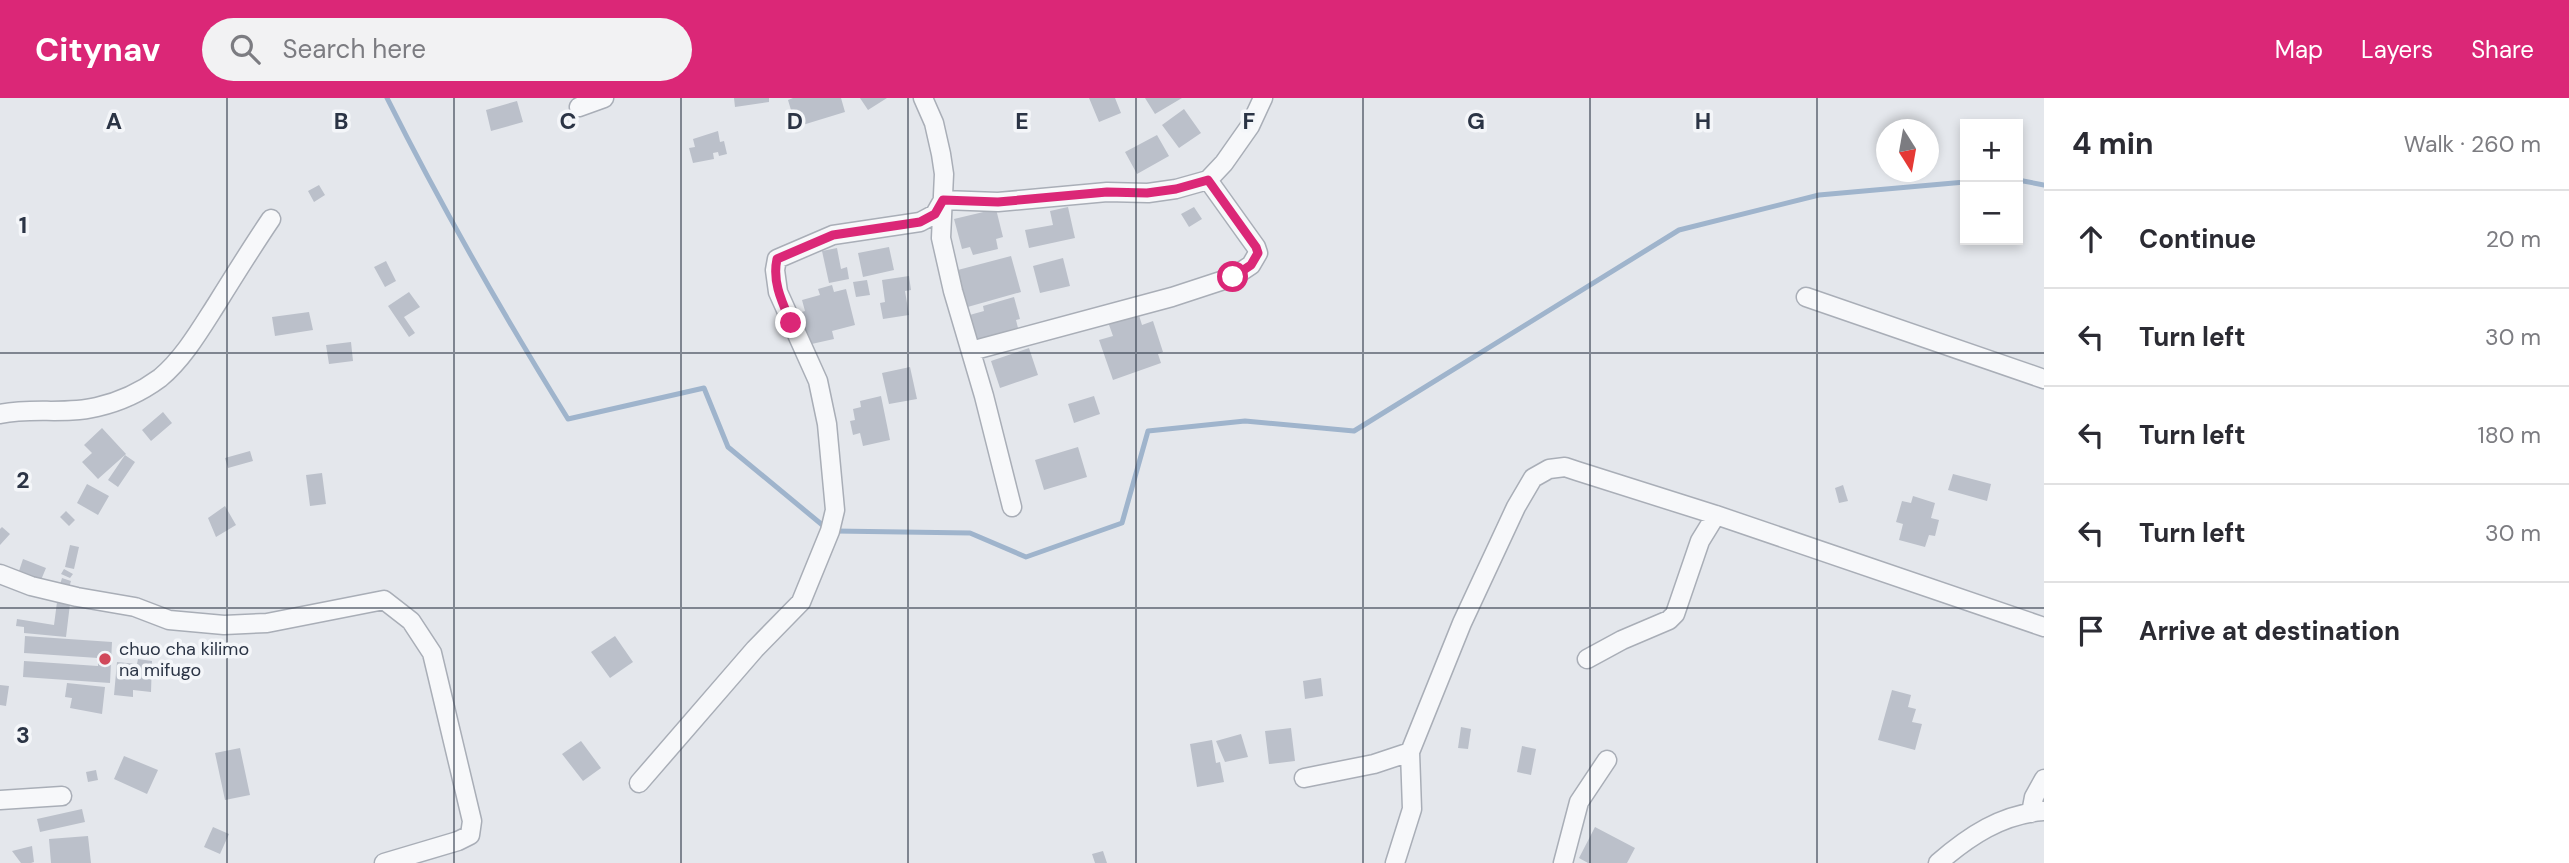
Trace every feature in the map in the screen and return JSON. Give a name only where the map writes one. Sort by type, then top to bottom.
[{"type":"street","points":[[579,107],[604,98]]},
{"type":"street","points":[[923,98],[934,123],[941,154],[941,239],[1012,507]]},
{"type":"street","points":[[943,200],[998,202],[1107,192],[1147,193],[1176,189],[1208,180],[1224,163],[1250,126],[1263,98]]},
{"type":"street","points":[[971,351],[1172,298],[1233,277],[1251,265],[1258,253],[1256,247],[1208,180]]},
{"type":"street","points":[[639,783],[755,649],[801,602],[823,552],[835,510],[827,424],[818,381],[778,292],[775,270],[777,259],[833,235],[920,222],[935,214],[943,200]]},
{"type":"street","points":[[0,414],[32,410],[67,412],[98,407],[123,399],[161,377],[199,332],[271,219]]},
{"type":"street","points":[[1806,297],[2044,379]]},
{"type":"street","points":[[1395,863],[1412,809],[1410,752],[1462,623],[1516,507],[1533,478],[1549,469],[1565,467],[1716,515],[2044,627]]},
{"type":"street","points":[[1587,659],[1622,640],[1669,620],[1675,614],[1700,541],[1716,515]]},
{"type":"street","points":[[0,574],[54,591],[135,607],[169,620],[224,625],[267,623],[384,600],[411,621],[432,653],[472,821],[470,835],[458,841],[384,863]]},
{"type":"street","points":[[1304,779],[1374,764],[1410,752]]},
{"type":"street","points":[[1563,863],[1579,802],[1607,760]]},
{"type":"street","points":[[1938,863],[1958,846],[1993,824],[2038,812],[2034,797],[2044,779]]},
{"type":"street","points":[[0,800],[62,796]]},
{"type":"building","points":[[734,98],[769,98],[769,102],[735,107]]},
{"type":"building","points":[[841,98],[845,112],[796,127],[788,100]]},
{"type":"building","points":[[860,98],[887,98],[868,110]]},
{"type":"building","points":[[1089,98],[1115,98],[1121,113],[1099,122]]},
{"type":"building","points":[[1145,98],[1182,98],[1155,114]]},
{"type":"building","points":[[517,101],[523,122],[491,131],[486,110]]},
{"type":"building","points":[[1184,109],[1201,133],[1179,148],[1162,125]]},
{"type":"building","points":[[718,131],[720,142],[724,141],[727,154],[719,156],[718,152],[713,153],[714,159],[693,163],[689,148],[695,147],[693,139]]},
{"type":"building","points":[[1157,135],[1169,156],[1137,174],[1125,152]]},
{"type":"building","points":[[319,185],[325,195],[314,202],[308,191]]},
{"type":"building","points":[[1068,207],[1075,238],[1029,248],[1025,230],[1053,225],[1050,211]]},
{"type":"building","points":[[1194,207],[1202,219],[1189,227],[1181,214]]},
{"type":"building","points":[[996,209],[1003,237],[996,239],[998,249],[973,255],[970,247],[962,249],[954,219]]},
{"type":"building","points":[[889,247],[894,270],[863,277],[858,253]]},
{"type":"building","points":[[837,248],[841,269],[847,267],[849,279],[829,283],[822,251]]},
{"type":"building","points":[[1011,256],[1021,292],[964,308],[954,271]]},
{"type":"building","points":[[1063,258],[1070,286],[1040,293],[1033,266]]},
{"type":"building","points":[[386,261],[396,281],[385,287],[374,267]]},
{"type":"building","points":[[909,276],[911,290],[905,291],[909,315],[883,319],[880,303],[885,302],[882,280]]},
{"type":"building","points":[[867,280],[870,295],[856,297],[853,282]]},
{"type":"building","points":[[832,285],[834,292],[846,289],[855,325],[832,331],[834,339],[807,345],[798,313],[805,311],[802,300],[820,295],[818,289]]},
{"type":"building","points":[[409,292],[420,307],[404,317],[415,333],[409,337],[388,306]]},
{"type":"building","points":[[1014,297],[1020,319],[1016,320],[1019,332],[974,345],[966,316],[984,311],[983,306]]},
{"type":"building","points":[[309,312],[313,330],[275,336],[272,317]]},
{"type":"building","points":[[1138,312],[1142,325],[1153,321],[1163,352],[1158,354],[1161,363],[1113,380],[1099,340],[1113,336],[1108,322]]},
{"type":"building","points":[[351,342],[353,361],[329,364],[326,345]]},
{"type":"building","points":[[1029,348],[1038,375],[1000,388],[991,361]]},
{"type":"building","points":[[910,367],[917,399],[889,404],[882,373]]},
{"type":"building","points":[[881,396],[890,440],[863,446],[860,433],[853,435],[850,421],[855,420],[853,409],[861,407],[860,401]]},
{"type":"building","points":[[1094,396],[1100,414],[1074,423],[1068,404]]},
{"type":"building","points":[[163,412],[172,423],[151,441],[142,430]]},
{"type":"building","points":[[102,428],[126,454],[98,479],[82,462],[92,453],[84,445]]},
{"type":"building","points":[[1078,447],[1087,477],[1044,490],[1035,460]]},
{"type":"building","points":[[250,451],[253,461],[228,468],[225,458]]},
{"type":"building","points":[[125,455],[135,462],[118,487],[108,480]]},
{"type":"building","points":[[322,473],[326,504],[310,506],[306,475]]},
{"type":"building","points":[[1953,474],[1991,484],[1987,501],[1948,490]]},
{"type":"building","points":[[87,484],[109,496],[98,515],[77,503]]},
{"type":"building","points":[[1843,485],[1848,501],[1839,503],[1835,488]]},
{"type":"building","points":[[1913,496],[1935,503],[1931,518],[1939,520],[1935,536],[1929,535],[1925,547],[1899,540],[1903,524],[1896,522],[1902,501],[1911,503]]},
{"type":"building","points":[[225,506],[236,525],[216,537],[208,518]]},
{"type":"building","points":[[66,511],[75,520],[69,526],[60,517]]},
{"type":"building","points":[[2,527],[10,534],[0,545],[0,529]]},
{"type":"building","points":[[70,545],[79,547],[74,569],[65,567]]},
{"type":"building","points":[[23,559],[46,568],[41,580],[19,571]]},
{"type":"building","points":[[64,569],[73,574],[70,578],[61,574]]},
{"type":"building","points":[[62,578],[71,581],[68,591],[59,588]]},
{"type":"building","points":[[57,602],[70,604],[66,637],[24,633],[24,627],[16,626],[17,619],[54,625]]},
{"type":"building","name":"chuo cha kilimo na mifugo","points":[[25,636],[112,642],[110,683],[23,677],[24,661],[98,666],[98,658],[24,653]]},
{"type":"building","points":[[615,636],[633,662],[610,678],[591,652]]},
{"type":"building","points":[[138,659],[152,661],[151,692],[133,690],[133,697],[114,695],[117,662],[137,664]]},
{"type":"building","points":[[1321,678],[1323,696],[1305,699],[1303,681]]},
{"type":"building","points":[[67,683],[105,687],[102,714],[70,708],[72,698],[65,697]]},
{"type":"building","points":[[0,685],[9,686],[6,706],[0,705]]},
{"type":"building","points":[[1892,690],[1911,695],[1908,707],[1916,709],[1912,722],[1922,724],[1915,750],[1878,740]]},
{"type":"building","points":[[1461,727],[1471,729],[1468,749],[1458,748]]},
{"type":"building","points":[[1291,728],[1295,761],[1269,764],[1265,731]]},
{"type":"building","points":[[1241,734],[1248,757],[1225,762],[1216,741]]},
{"type":"building","points":[[1212,740],[1216,763],[1220,762],[1224,782],[1197,787],[1190,744]]},
{"type":"building","points":[[581,741],[601,768],[583,781],[562,754]]},
{"type":"building","points":[[1522,746],[1536,749],[1531,775],[1517,772]]},
{"type":"building","points":[[240,748],[250,795],[225,800],[215,753]]},
{"type":"building","points":[[124,756],[158,770],[147,794],[114,779]]},
{"type":"building","points":[[96,770],[98,780],[88,782],[86,772]]},
{"type":"building","points":[[82,809],[85,822],[40,832],[37,819]]},
{"type":"building","points":[[213,827],[229,834],[220,854],[204,847]]},
{"type":"building","points":[[1595,827],[1635,848],[1627,863],[1588,863],[1579,858]]},
{"type":"building","points":[[88,836],[91,863],[51,863],[49,839]]},
{"type":"building","points":[[32,846],[34,862],[31,863],[21,863],[12,851]]},
{"type":"building","points":[[1103,851],[1107,863],[1095,863],[1092,854]]},
{"type":"waterway","points":[[387,98],[474,260],[568,419],[704,388],[728,447],[826,528]]},
{"type":"waterway","points":[[2023,181],[2044,185]]},
{"type":"waterway","points":[[835,531],[970,533],[1026,557],[1122,523],[1148,431],[1245,421],[1354,431],[1679,230],[1819,195],[1960,182]]},
{"type":"place","name":"chuo cha kilimo na mifugo","points":[[105,659]]},
{"type":"route","points":[[791,323],[778,292],[775,270],[777,259],[833,235],[920,222],[935,214],[943,200],[998,202],[1107,192],[1147,193],[1176,189],[1208,180],[1258,253],[1251,265],[1233,277]]}]
